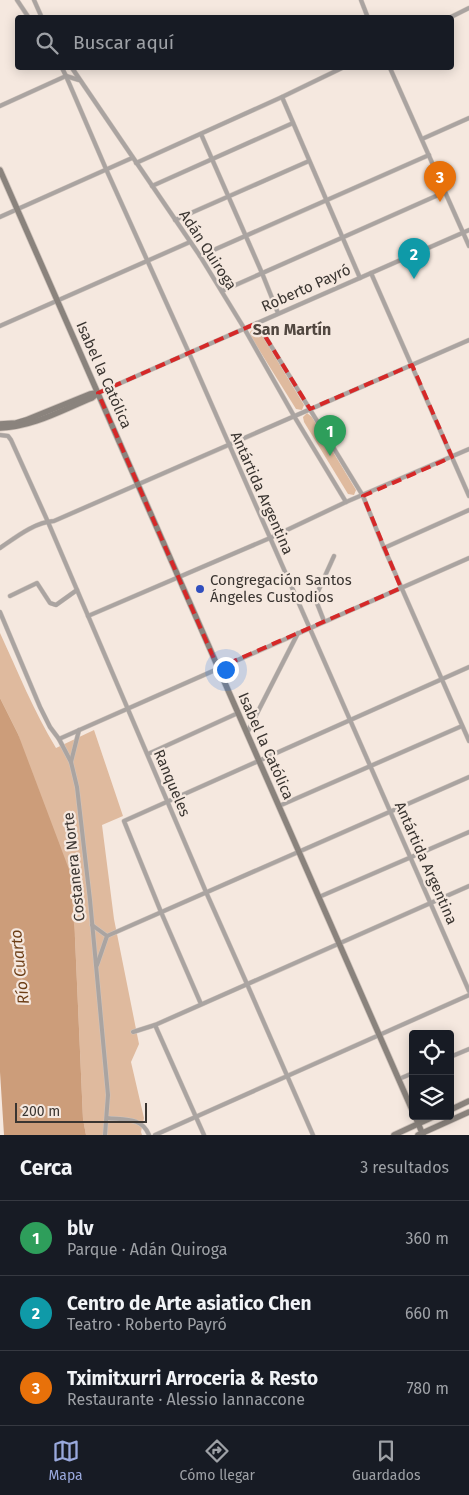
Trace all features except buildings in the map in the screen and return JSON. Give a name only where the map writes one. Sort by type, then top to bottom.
[{"type":"main road","name":"Isabel la Católica","points":[[0,170],[409,1103]]},
{"type":"main road","name":"Roberto Payró","points":[[0,424],[26,420],[90,394],[98,393]]},
{"type":"main road","name":"Roberto Payró","points":[[0,428],[29,424],[92,398],[98,393]]},
{"type":"main road","points":[[454,1108],[469,1101]]},
{"type":"main road","points":[[416,1120],[421,1134],[469,1112]]},
{"type":"main road","points":[[394,1135],[426,1120]]},
{"type":"street","points":[[17,0],[27,15]]},
{"type":"street","points":[[34,0],[41,15]]},
{"type":"street","points":[[366,0],[361,1],[367,15]]},
{"type":"street","points":[[454,16],[469,8]]},
{"type":"street","points":[[63,70],[106,169]]},
{"type":"street","name":"Adán Quiroga","points":[[73,70],[200,256],[346,502]]},
{"type":"street","points":[[136,163],[338,70]]},
{"type":"street","points":[[391,70],[469,246]]},
{"type":"street","points":[[0,106],[66,76],[79,80]]},
{"type":"street","points":[[282,97],[360,278]]},
{"type":"street","points":[[422,139],[469,118]]},
{"type":"street","points":[[152,186],[293,123]]},
{"type":"street","points":[[201,134],[278,313]]},
{"type":"street","points":[[200,256],[429,155]]},
{"type":"street","points":[[0,218],[132,158]]},
{"type":"street","points":[[175,220],[309,161]]},
{"type":"street","name":"Antártida Argentina","points":[[106,169],[189,353],[469,991]]},
{"type":"street","points":[[222,291],[445,192]]},
{"type":"street","name":"Roberto Payró","points":[[98,393],[469,230]]},
{"type":"street","points":[[0,326],[190,242]]},
{"type":"street","points":[[371,273],[469,496]]},
{"type":"street","points":[[256,323],[363,496],[401,588],[469,741]]},
{"type":"street","points":[[0,548],[17,536],[44,522],[54,522],[469,340]]},
{"type":"street","name":"Ranqueles","points":[[0,434],[8,436],[11,440],[48,522],[206,892],[313,1135]]},
{"type":"street","points":[[88,616],[270,538],[346,502],[469,449]]},
{"type":"street","points":[[384,548],[469,510]]},
{"type":"street","points":[[324,621],[315,598],[334,556]]},
{"type":"street","points":[[59,739],[469,558]]},
{"type":"street","points":[[10,596],[37,583],[50,603],[56,605],[77,590]]},
{"type":"street","name":"Costanera Norte","points":[[0,612],[40,707],[71,762],[77,787],[108,1095],[105,1135]]},
{"type":"street","points":[[247,733],[298,633]]},
{"type":"street","points":[[201,1004],[124,821],[469,667]]},
{"type":"street","points":[[148,754],[238,714]]},
{"type":"street","points":[[279,806],[462,726]]},
{"type":"street","points":[[71,762],[79,730]]},
{"type":"street","points":[[96,967],[108,936],[469,777]]},
{"type":"street","points":[[319,898],[469,832]]},
{"type":"street","points":[[133,1032],[155,1025],[469,886]]},
{"type":"street","points":[[92,925],[108,936]]},
{"type":"street","points":[[155,1135],[469,996]]},
{"type":"street","points":[[155,1025],[204,1135]]},
{"type":"street","points":[[454,1055],[469,1049]]},
{"type":"street","points":[[398,1079],[409,1075]]},
{"type":"street","points":[[107,1118],[140,1123],[145,1126],[149,1135]]},
{"type":"highlighted area","points":[[257,323],[310,409],[412,365],[452,457],[363,496],[401,588],[218,668],[98,393]]},
{"type":"shaded area","points":[[256,329],[259,330],[304,405],[302,410],[296,409],[251,337],[250,332]]},
{"type":"shaded area","points":[[307,413],[312,417],[356,490],[354,495],[348,494],[304,422],[303,417]]},
{"type":"shaded area","points":[[0,633],[33,706],[56,748],[94,730],[123,816],[102,825],[114,919],[139,1044],[131,1062],[144,1118],[142,1135],[86,1135],[83,1119],[75,938],[18,734],[0,698]]},
{"type":"water","name":"Río Cuarto","points":[[0,698],[18,734],[70,872],[75,938],[83,1119],[86,1135],[4,1135],[0,1072]]},
{"type":"place","name":"Tximitxurri Arroceria & Resto","points":[[440,202]]},
{"type":"place","name":"Centro de Arte asiatico Chen","points":[[414,279]]},
{"type":"place","name":"blv","points":[[330,456]]},
{"type":"place","name":"Congregación Santos Ángeles Custodios","points":[[200,589]]},
{"type":"district","name":"San Martín","points":[[292,329]]}]
